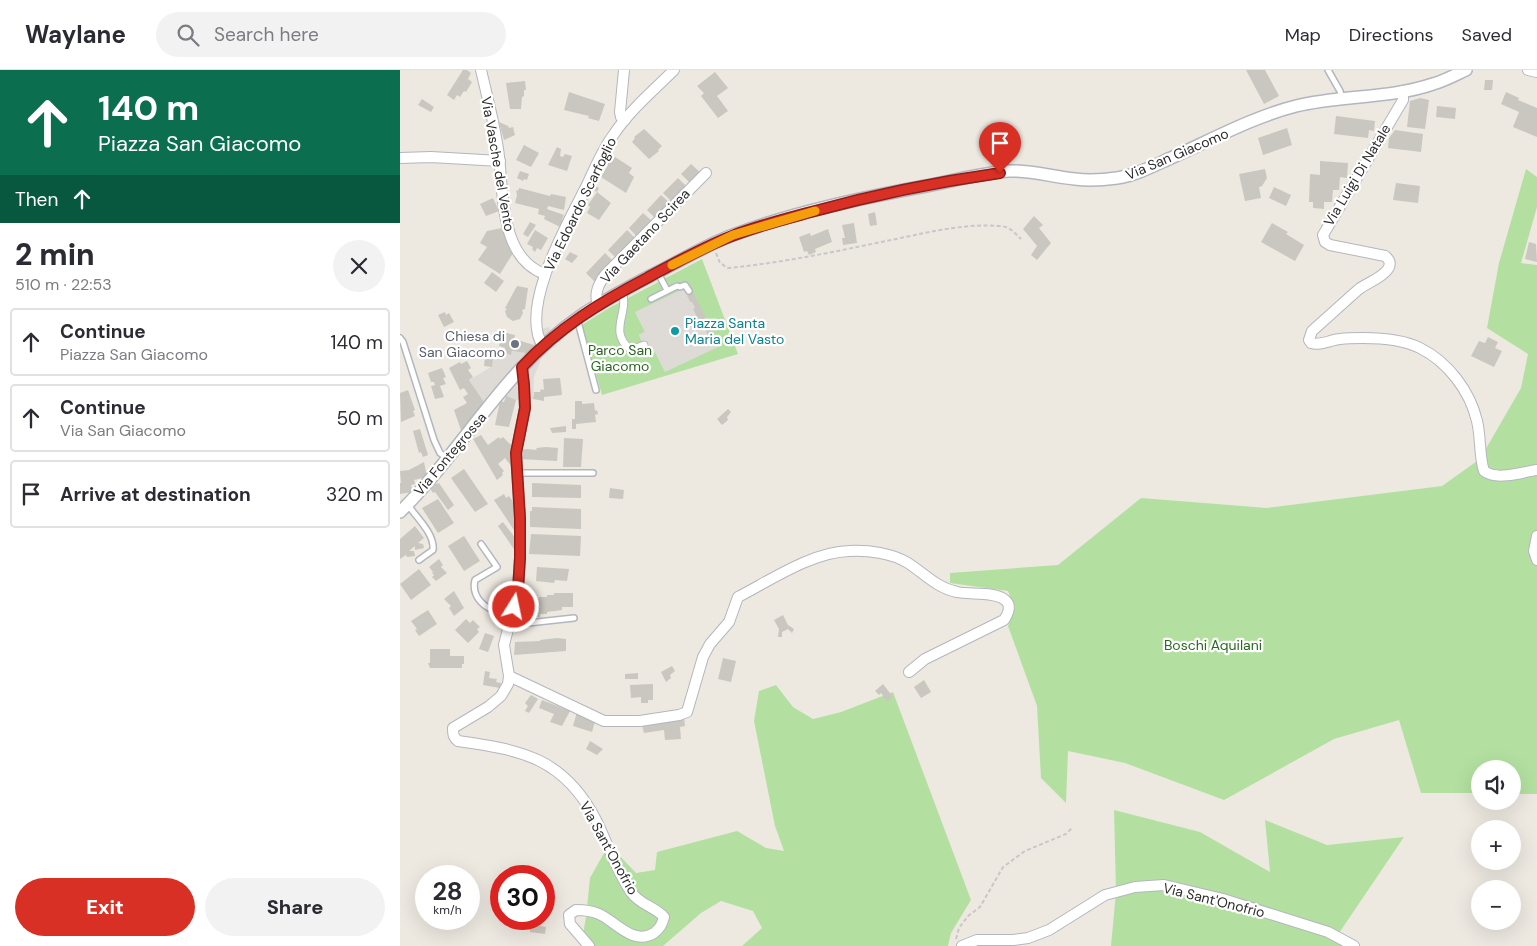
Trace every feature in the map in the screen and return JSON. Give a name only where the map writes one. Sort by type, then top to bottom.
[{"type":"street","name":"Via Vasche del Vento","points":[[481,70],[500,161],[502,198],[510,235],[524,259],[535,271],[545,274]]},
{"type":"street","points":[[624,70],[620,112],[625,120]]},
{"type":"street","name":"Via Edoardo Scarfoglio","points":[[543,346],[538,339],[540,291],[559,240],[599,158],[612,136],[674,70]]},
{"type":"street","name":"Via San Giacomo","points":[[522,367],[553,336],[598,305],[714,243],[779,220],[902,190],[1010,171],[1031,172],[1077,180],[1120,178],[1149,168],[1257,119],[1283,110],[1310,103],[1383,95],[1431,85],[1466,70]]},
{"type":"street","points":[[1528,70],[1537,72]]},
{"type":"street","name":"Via Luigi Di Natale","points":[[1403,91],[1403,100],[1322,235],[1323,239],[1330,245],[1385,256],[1389,259],[1389,268],[1386,272],[1360,288],[1312,331],[1310,343],[1319,344],[1340,339],[1362,338],[1407,343],[1420,348],[1447,369],[1465,390],[1474,407],[1484,471],[1489,474],[1502,476],[1537,470]]},
{"type":"street","points":[[400,158],[431,157],[500,161]]},
{"type":"street","name":"Via Gaetano Scirea","points":[[598,305],[596,300],[597,290],[604,275],[706,173]]},
{"type":"street","points":[[622,292],[623,299],[619,324],[622,341],[630,350],[644,345]]},
{"type":"street","points":[[522,367],[525,399],[517,447],[520,518],[518,589],[504,645],[509,676],[604,721],[640,721],[679,715],[686,712],[703,657],[710,644],[729,622],[738,597],[809,560],[848,551],[868,551],[907,562],[942,588],[958,593],[995,596],[1005,599],[1008,605],[1008,613],[1004,620],[925,659],[909,672]]},
{"type":"street","name":"Via Fontegrossa","points":[[403,507],[447,459],[522,367]]},
{"type":"street","points":[[1537,536],[1534,551],[1537,560]]},
{"type":"street","name":"Via Sant'Onofrio","points":[[509,676],[508,684],[501,696],[488,707],[453,728],[454,738],[458,741],[516,751],[541,760],[571,783],[596,820],[631,893],[639,902],[658,910],[664,917],[658,930],[651,935],[643,936],[632,935],[622,931],[598,914],[576,910],[569,915],[570,924],[589,946]]},
{"type":"street","name":"Via Sant'Onofrio","points":[[962,946],[976,940],[1028,938],[1049,930],[1105,896],[1134,887],[1164,885],[1222,899],[1321,930],[1354,946]]},
{"type":"lane","points":[[1328,70],[1340,91],[1342,99]]},
{"type":"lane","points":[[658,272],[667,290]]},
{"type":"lane","points":[[650,299],[677,286],[685,285],[689,291]]},
{"type":"lane","points":[[577,318],[596,390]]},
{"type":"lane","points":[[400,338],[403,342],[434,440],[440,453],[447,459]]},
{"type":"lane","points":[[517,473],[593,473]]},
{"type":"lane","points":[[403,507],[434,544],[433,550],[419,560]]},
{"type":"lane","points":[[481,544],[497,567],[475,580],[473,587],[475,595],[486,607],[500,610],[512,591],[518,589]]},
{"type":"lane","points":[[510,625],[574,618]]},
{"type":"path","points":[[714,243],[717,259],[723,266],[728,268],[790,261],[938,230],[965,227],[1006,227],[1014,231],[1021,239]]},
{"type":"path","points":[[954,946],[959,928],[968,916],[980,907],[1003,866],[1024,851],[1066,834],[1073,827]]},
{"type":"green space","name":"Boschi Aquilani","points":[[1526,169],[1537,177],[1537,207],[1521,263],[1537,265],[1537,794],[1521,794],[1521,760],[1471,760],[1471,793],[1421,793],[1399,720],[1334,739],[1224,800],[1125,763],[1068,751],[1066,803],[1041,778],[1037,706],[1008,626],[1015,608],[1008,591],[950,583],[950,573],[1058,565],[1141,498],[1267,508],[1442,486],[1480,459],[1521,388],[1528,354],[1487,328],[1499,263]]},
{"type":"green space","name":"Parco San Giacomo","points":[[702,259],[738,354],[602,395],[582,325],[609,308]],"holes":[[[683,289],[687,296],[693,293],[720,346],[655,352],[649,355],[639,335],[645,332]]]},
{"type":"green space","points":[[776,685],[793,707],[813,719],[841,712],[893,692],[971,900],[951,933],[948,946],[742,946],[762,928],[753,911],[721,901],[701,913],[663,946],[581,946],[590,878],[604,853],[619,855],[636,873],[655,870],[657,852],[737,831],[766,848],[784,851],[775,826],[754,721],[759,691]]},
{"type":"green space","points":[[1114,810],[1200,832],[1270,872],[1265,820],[1327,845],[1404,837],[1337,936],[1352,946],[1111,946],[1116,892]]},
{"type":"shaded area","name":"Piazza Santa Maria del Vasto","points":[[683,289],[690,302],[692,302],[695,308],[695,316],[703,329],[705,328],[710,342],[717,339],[720,346],[665,372],[655,352],[649,355],[639,335],[645,332],[635,312]]},
{"type":"shaded area","points":[[549,327],[556,346],[543,354],[534,377],[533,399],[516,400],[496,394],[485,408],[484,402],[469,380],[491,367],[493,359],[504,354],[511,355],[512,351],[532,354],[534,345],[531,331]]},
{"type":"building","points":[[463,70],[471,73],[468,79],[472,82],[466,92],[464,91],[460,97],[457,95],[454,100],[447,95]]},
{"type":"building","points":[[1246,70],[1265,70],[1279,96],[1264,104]]},
{"type":"building","points":[[715,72],[728,88],[717,96],[728,111],[718,118],[701,96],[704,93],[697,86]]},
{"type":"building","points":[[1485,80],[1493,80],[1492,90],[1484,90]]},
{"type":"building","points":[[525,81],[526,90],[524,90],[524,96],[522,97],[521,109],[510,109],[506,83]]},
{"type":"building","points":[[569,92],[605,104],[599,121],[588,118],[589,116],[564,110]]},
{"type":"building","points":[[1506,92],[1519,98],[1518,100],[1537,108],[1537,137],[1513,127],[1519,112],[1501,104]]},
{"type":"building","points":[[1420,98],[1429,100],[1425,129],[1407,127],[1410,101]]},
{"type":"building","points":[[422,99],[434,107],[431,112],[418,105]]},
{"type":"building","points":[[1437,106],[1456,108],[1455,119],[1436,117]]},
{"type":"building","points":[[1336,116],[1375,121],[1374,131],[1369,130],[1368,138],[1334,134]]},
{"type":"building","points":[[499,122],[509,128],[513,127],[515,135],[504,140]]},
{"type":"building","points":[[1287,128],[1292,145],[1263,155],[1258,138]]},
{"type":"building","points":[[644,129],[662,146],[649,159],[632,142],[634,137]]},
{"type":"building","points":[[1395,130],[1423,134],[1421,152],[1388,148],[1389,138]]},
{"type":"building","points":[[524,145],[539,153],[531,167],[516,160]]},
{"type":"building","points":[[557,147],[561,149],[560,156],[563,157],[565,154],[572,156],[567,171],[548,165]]},
{"type":"building","points":[[615,157],[632,168],[629,173],[634,177],[626,193],[601,177],[608,165],[606,163],[608,159],[612,161]]},
{"type":"building","points":[[1320,161],[1348,163],[1347,178],[1340,177],[1339,190],[1333,190],[1332,202],[1324,202],[1324,209],[1313,208],[1313,202],[1309,202],[1310,174],[1320,175]]},
{"type":"building","points":[[691,164],[701,173],[691,184],[681,174]]},
{"type":"building","points":[[1265,169],[1267,178],[1262,186],[1259,187],[1261,198],[1245,201],[1239,174]]},
{"type":"building","points":[[520,171],[529,174],[527,180],[524,179],[523,181],[517,178]]},
{"type":"building","points":[[678,178],[687,187],[672,202],[663,193]]},
{"type":"building","points":[[592,183],[599,188],[597,192],[594,190],[585,204],[583,202]]},
{"type":"building","points":[[1396,183],[1420,186],[1418,203],[1393,200]]},
{"type":"building","points":[[1274,187],[1291,195],[1286,206],[1269,198]]},
{"type":"building","points":[[519,188],[550,196],[551,194],[566,197],[564,210],[548,206],[547,209],[564,215],[562,220],[565,221],[562,228],[544,219],[545,216],[538,214],[539,209],[515,203],[516,190],[518,191]]},
{"type":"building","points":[[597,192],[611,203],[599,220],[587,213],[590,207],[588,205]]},
{"type":"building","points":[[661,195],[671,204],[656,219],[647,210]]},
{"type":"building","points":[[493,198],[499,211],[486,216],[480,204]]},
{"type":"building","points":[[875,212],[877,225],[870,226],[868,214]]},
{"type":"building","points":[[643,213],[653,222],[638,238],[629,228]]},
{"type":"building","points":[[1034,216],[1043,225],[1039,228],[1051,243],[1037,260],[1031,255],[1037,246],[1023,229]]},
{"type":"building","points":[[530,222],[536,225],[528,237],[523,234]]},
{"type":"building","points":[[854,223],[857,243],[843,245],[842,238],[845,238],[842,225]]},
{"type":"building","points":[[1272,223],[1288,232],[1286,234],[1304,245],[1295,261],[1261,242]]},
{"type":"building","points":[[502,228],[515,250],[500,274],[478,260],[487,247],[480,243],[487,231]]},
{"type":"building","points":[[828,229],[832,242],[815,249],[816,252],[809,255],[807,251],[804,252],[799,237],[810,233],[811,236]]},
{"type":"building","points":[[535,230],[548,238],[541,250],[537,248],[535,252],[532,249],[533,247],[527,244]]},
{"type":"building","points":[[627,230],[636,239],[617,259],[608,250]]},
{"type":"building","points":[[1529,242],[1536,244],[1537,262],[1525,259]]},
{"type":"building","points":[[570,252],[578,256],[572,263],[565,259]]},
{"type":"building","points":[[605,253],[614,262],[595,282],[586,273]]},
{"type":"building","points":[[492,272],[504,281],[496,292],[484,283]]},
{"type":"building","points":[[517,286],[528,288],[525,309],[522,310],[523,313],[520,319],[513,321],[507,317],[505,311],[507,309],[505,308]]},
{"type":"building","points":[[693,292],[717,339],[710,343],[705,328],[703,329],[695,316],[693,309],[695,308],[687,296]]},
{"type":"building","points":[[445,312],[446,315],[449,313],[454,322],[444,327],[438,315]]},
{"type":"building","name":"Chiesa di San Giacomo","points":[[502,332],[515,335],[514,339],[534,345],[532,354],[512,351],[511,355],[504,354],[505,348],[499,346]]},
{"type":"building","points":[[1488,337],[1498,342],[1495,348],[1502,351],[1494,367],[1471,356],[1479,341],[1485,343]]},
{"type":"building","points":[[485,357],[493,359],[492,367],[484,366]]},
{"type":"building","points":[[467,361],[471,368],[468,370],[473,377],[469,380],[484,402],[485,408],[463,436],[454,410],[467,403],[463,397],[468,394],[464,388],[460,390],[449,368],[460,362],[461,364]]},
{"type":"building","points":[[442,368],[446,377],[443,378],[446,384],[440,386],[444,397],[435,399],[431,386],[435,385],[434,382],[431,382],[428,373]]},
{"type":"building","points":[[560,378],[562,395],[544,397],[544,401],[533,399],[534,392],[540,392],[541,389],[544,390],[543,379]]},
{"type":"building","points":[[408,390],[415,410],[413,411],[415,416],[401,422],[400,393]]},
{"type":"building","points":[[506,396],[516,400],[509,427],[495,425],[500,401],[504,402]]},
{"type":"building","points":[[575,401],[582,401],[582,404],[594,403],[595,411],[597,410],[598,414],[595,415],[596,422],[576,424],[576,429],[572,429],[572,419],[575,419]]},
{"type":"building","points":[[728,409],[731,412],[727,417],[728,420],[722,425],[717,419]]},
{"type":"building","points":[[566,426],[566,432],[552,433],[550,428]]},
{"type":"building","points":[[420,429],[428,455],[423,457],[421,452],[419,453],[413,431]]},
{"type":"building","points":[[481,435],[488,445],[499,437],[500,439],[503,437],[513,447],[512,467],[505,458],[498,464],[504,471],[503,475],[497,480],[473,439]]},
{"type":"building","points":[[564,438],[583,439],[581,467],[563,467]]},
{"type":"building","points":[[536,448],[558,448],[557,461],[519,459],[519,450],[537,450]]},
{"type":"building","points":[[424,462],[427,477],[414,480],[415,484],[411,485],[413,492],[400,494],[400,471],[409,470]]},
{"type":"building","points":[[464,469],[488,504],[475,512],[451,478]]},
{"type":"building","points":[[439,483],[454,505],[448,510],[430,488],[432,485]]},
{"type":"building","points":[[532,483],[581,485],[581,498],[532,497]]},
{"type":"building","points":[[610,488],[624,490],[623,499],[609,498]]},
{"type":"building","points":[[504,494],[506,498],[509,496],[516,506],[516,533],[494,500]]},
{"type":"building","points":[[438,499],[454,523],[438,533],[422,508]]},
{"type":"building","points":[[532,507],[581,509],[581,529],[530,527],[530,511],[532,511]]},
{"type":"building","points":[[503,522],[516,539],[516,552],[498,526]]},
{"type":"building","points":[[415,526],[424,538],[418,543],[423,544],[424,548],[415,550],[415,546],[409,551],[414,551],[415,556],[407,557],[406,555],[400,559],[400,539]]},
{"type":"building","points":[[531,534],[581,536],[580,556],[529,554]]},
{"type":"building","points":[[464,536],[480,561],[464,571],[448,546]]},
{"type":"building","points":[[439,559],[443,565],[441,567],[447,573],[436,581],[432,577],[434,575],[429,567]]},
{"type":"building","points":[[537,567],[569,569],[567,581],[555,580],[554,583],[536,581]]},
{"type":"building","points":[[419,569],[431,585],[411,600],[400,584]]},
{"type":"building","points":[[454,591],[464,608],[454,616],[449,608],[451,606],[444,599]]},
{"type":"building","points":[[554,593],[573,593],[573,607],[562,607],[562,610],[540,614],[540,617],[524,619],[525,601],[532,602],[532,599],[547,597],[547,595],[554,595]]},
{"type":"building","points":[[428,610],[437,624],[419,636],[415,630],[417,629],[411,621]]},
{"type":"building","points":[[783,615],[788,625],[794,629],[792,633],[788,629],[782,632],[782,637],[778,637],[779,629],[774,620]]},
{"type":"building","points":[[466,619],[470,623],[473,620],[480,627],[477,629],[479,632],[468,643],[455,630]]},
{"type":"building","points":[[485,633],[494,636],[488,652],[479,649]]},
{"type":"building","points":[[557,638],[566,639],[566,651],[514,655],[515,642]]},
{"type":"building","points":[[430,649],[450,649],[450,656],[464,656],[462,668],[430,668],[428,663],[430,663]]},
{"type":"building","points":[[723,658],[736,661],[731,682],[718,679]]},
{"type":"building","points":[[672,666],[675,671],[666,682],[661,672]]},
{"type":"building","points":[[485,671],[490,672],[489,678],[497,679],[496,682],[501,683],[500,688],[483,685]]},
{"type":"building","points":[[638,673],[638,679],[625,679],[625,674]]},
{"type":"building","points":[[924,680],[931,692],[921,698],[914,687]]},
{"type":"building","points":[[653,684],[653,700],[648,700],[648,703],[641,703],[641,697],[631,698],[630,685]]},
{"type":"building","points":[[883,684],[893,697],[887,702],[881,693],[879,695],[875,691]]},
{"type":"building","points":[[531,695],[538,699],[529,713],[525,711],[528,706],[525,703]]},
{"type":"building","points":[[542,700],[570,711],[562,726],[550,722],[554,714],[539,708]]},
{"type":"building","points":[[577,712],[596,718],[592,732],[573,726]]},
{"type":"building","points":[[684,717],[685,726],[680,727],[681,739],[665,740],[664,730],[644,733],[642,725]]},
{"type":"building","points":[[590,741],[603,749],[597,755],[586,749]]},
{"type":"building","points":[[530,930],[546,930],[545,934],[530,932]]},
{"type":"slow traffic","points":[[672,265],[733,235],[815,211]]},
{"type":"place","name":"Piazza Santa Maria del Vasto","points":[[675,331]]},
{"type":"place","name":"Chiesa di San Giacomo","points":[[515,344]]},
{"type":"route","points":[[514,607],[518,589],[520,558],[520,518],[516,453],[525,408],[522,367],[553,336],[590,309],[714,243],[733,235],[779,220],[840,204],[902,190],[1000,173]]}]
